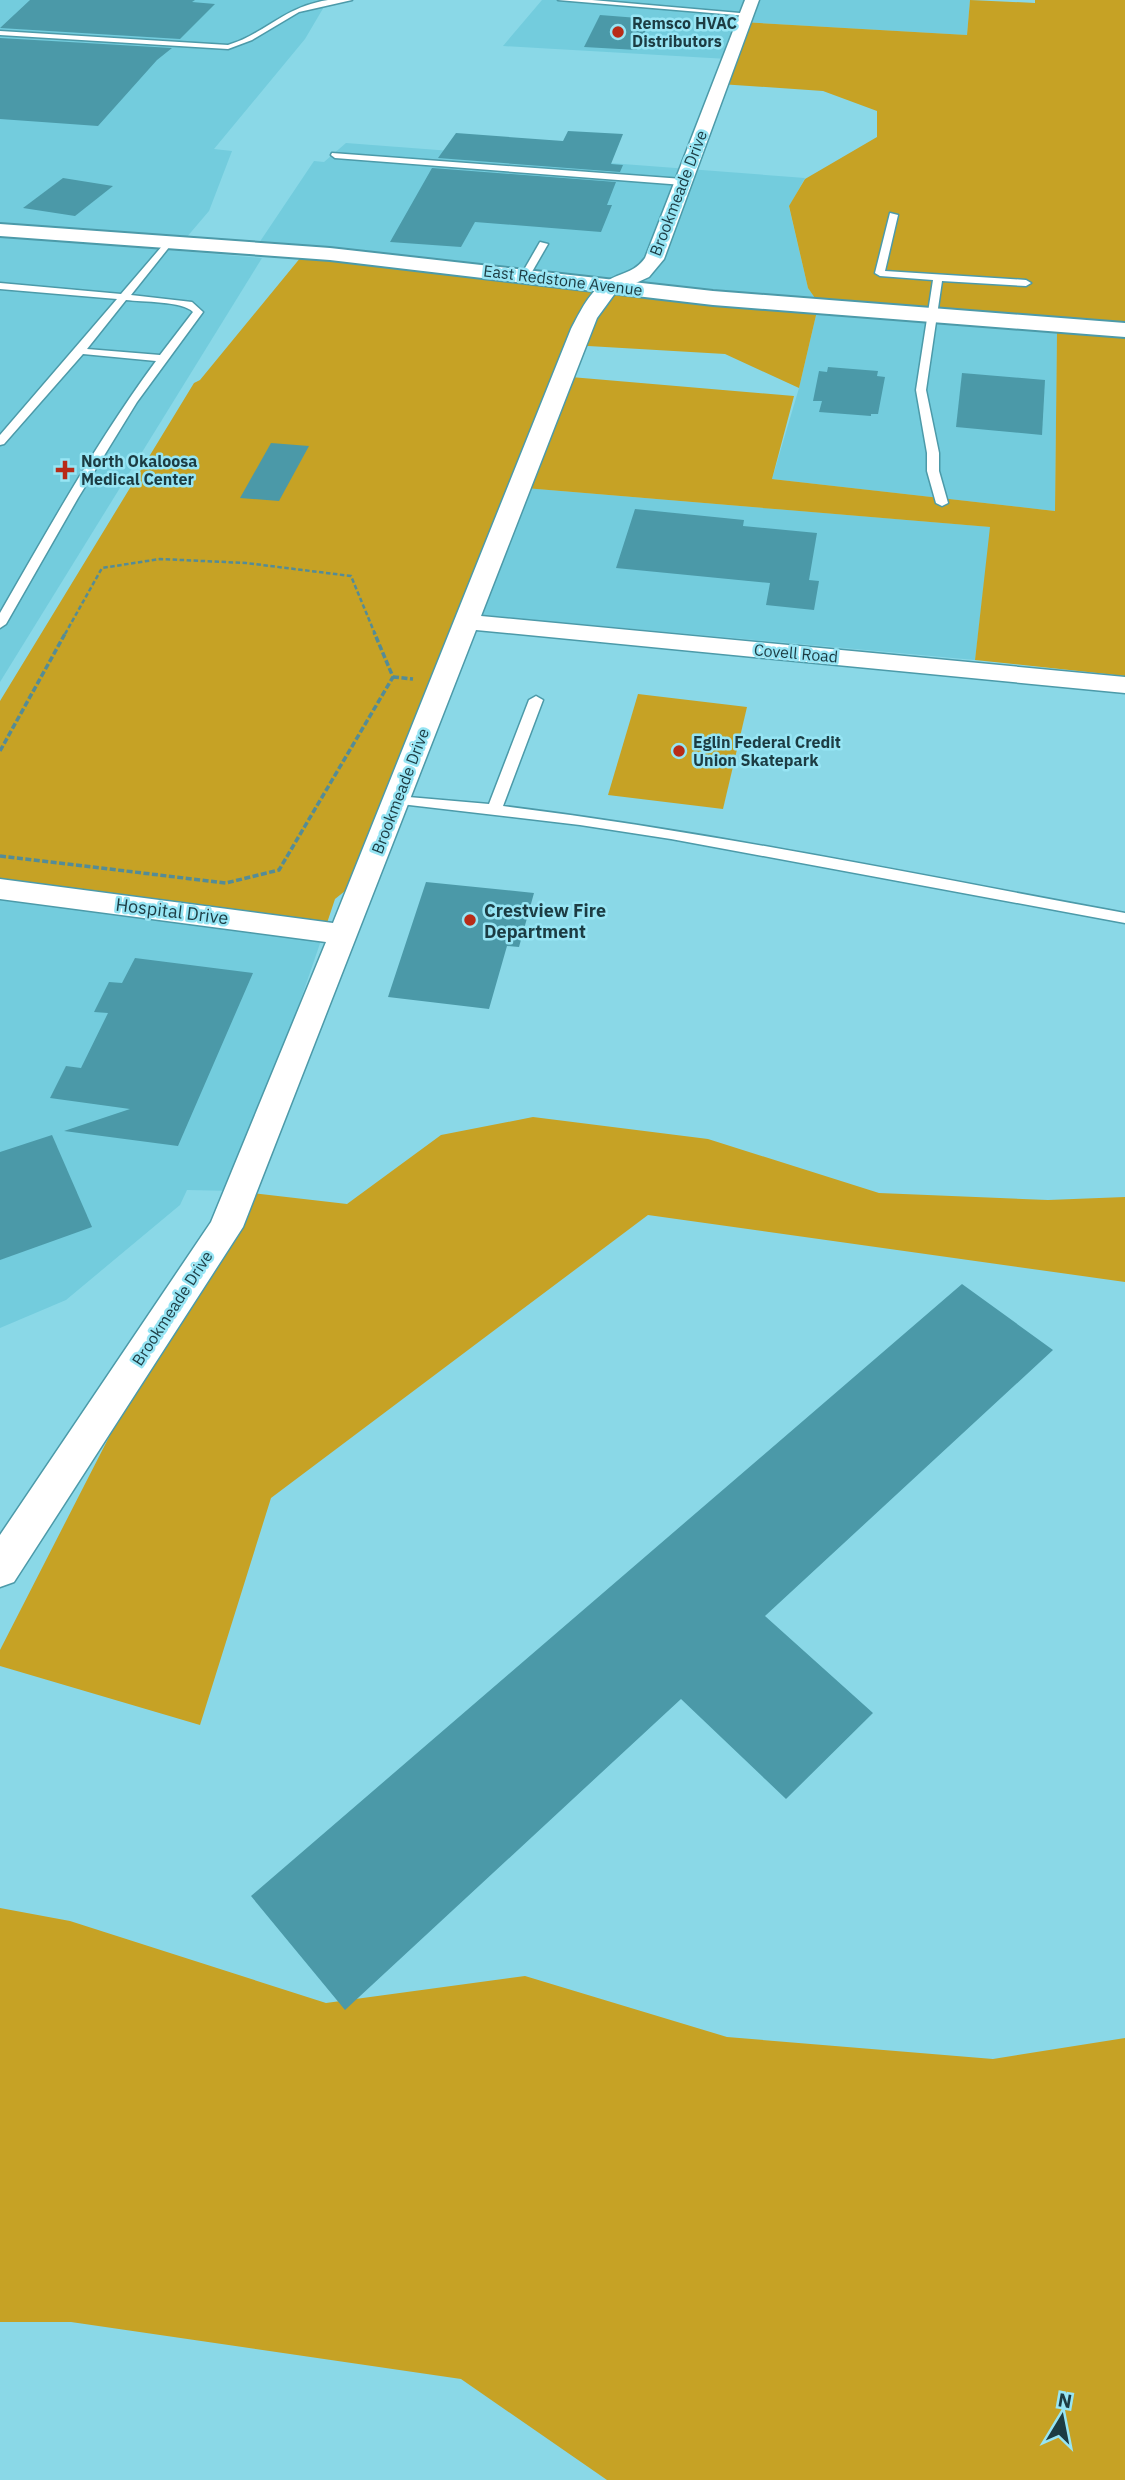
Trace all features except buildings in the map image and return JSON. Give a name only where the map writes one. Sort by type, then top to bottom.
[{"type":"street","name":"Brookmeade Drive","points":[[0,1569],[226,1227],[397,800],[518,485],[589,315],[595,302],[612,286],[634,279],[645,272],[654,259],[750,7]]},
{"type":"street","name":"East Redstone Avenue","points":[[0,230],[169,241],[526,275],[713,298],[1125,330]]},
{"type":"street","name":"Covell Road","points":[[467,622],[1125,685]]},
{"type":"street","name":"Hospital Drive","points":[[0,890],[344,934]]},
{"type":"lane","points":[[0,33],[228,47],[246,43],[282,17],[315,3],[348,0]]},
{"type":"lane","points":[[562,0],[750,7]]},
{"type":"lane","points":[[335,155],[683,182]]},
{"type":"lane","points":[[893,215],[880,273],[1026,283]]},
{"type":"lane","points":[[0,442],[80,351],[169,241]]},
{"type":"lane","points":[[526,275],[543,244]]},
{"type":"lane","points":[[938,278],[921,390],[933,453],[933,471],[942,503]]},
{"type":"lane","points":[[0,286],[179,302],[192,305],[198,312],[118,423],[4,611],[0,624]]},
{"type":"lane","points":[[80,351],[165,359]]},
{"type":"lane","points":[[495,808],[536,700]]},
{"type":"lane","points":[[397,800],[495,808],[712,842],[1125,918]]},
{"type":"path","points":[[0,751],[102,568],[160,559],[246,563],[351,576],[393,677],[279,870],[226,883],[0,856]]},
{"type":"shaded area","points":[[0,0],[328,0],[305,39],[214,149],[232,151],[209,211],[186,238],[0,224]]},
{"type":"shaded area","points":[[542,0],[970,0],[967,35],[742,22],[728,59],[503,46]]},
{"type":"shaded area","points":[[970,0],[1035,3],[1035,0],[1125,0],[1125,325],[817,301],[808,288],[789,206],[805,179],[877,137],[877,111],[823,91],[720,84],[742,22],[967,35]]},
{"type":"shaded area","points":[[346,143],[805,178],[789,207],[808,288],[817,301],[715,293],[469,263],[259,243],[314,161],[324,162]]},
{"type":"shaded area","name":"North Okaloosa Medical Center","points":[[0,236],[262,258],[0,682]]},
{"type":"shaded area","points":[[301,257],[817,311],[799,388],[725,354],[571,345],[559,376],[794,396],[772,479],[1055,511],[1057,330],[1125,335],[1125,676],[975,660],[990,527],[513,487],[345,891],[335,899],[327,923],[0,884],[0,701],[194,383],[200,380]]},
{"type":"shaded area","points":[[817,311],[1057,330],[1055,511],[772,479],[799,388]]},
{"type":"shaded area","points":[[513,487],[991,527],[975,660],[460,613]]},
{"type":"shaded area","name":"Eglin Federal Credit Union Skatepark","points":[[638,694],[747,707],[723,809],[608,795]]},
{"type":"shaded area","points":[[0,884],[327,923],[235,1191],[187,1190],[180,1205],[66,1300],[0,1328]]},
{"type":"shaded area","points":[[533,1117],[708,1139],[879,1193],[1048,1200],[1125,1197],[1125,1282],[648,1215],[271,1498],[200,1725],[0,1666],[0,1650],[235,1191],[347,1204],[441,1135]]},
{"type":"shaded area","points":[[0,1908],[70,1921],[326,2003],[525,1976],[727,2037],[993,2059],[1125,2038],[1125,2480],[607,2480],[461,2379],[71,2322],[0,2322]]},
{"type":"place","name":"Remsco HVAC Distributors","points":[[618,32]]},
{"type":"place","name":"North Okaloosa Medical Center","points":[[65,470]]},
{"type":"place","name":"Eglin Federal Credit Union Skatepark","points":[[679,751]]},
{"type":"place","name":"Crestview Fire Department","points":[[470,920]]}]
